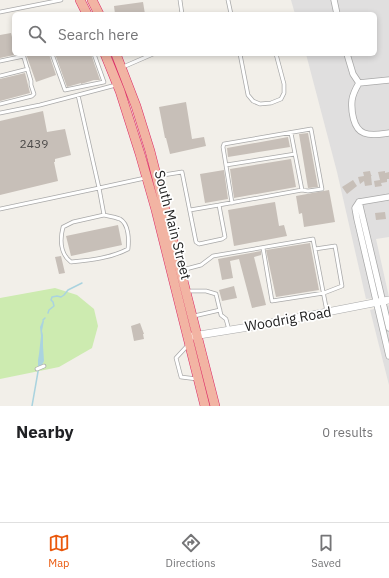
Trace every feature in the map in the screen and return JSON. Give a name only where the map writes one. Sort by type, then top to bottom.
[{"type":"highway","points":[[80,0],[86,12]]},
{"type":"highway","points":[[92,0],[98,12]]},
{"type":"highway","name":"South Main Street","points":[[106,56],[133,130],[147,178],[189,335],[205,406]]},
{"type":"highway","name":"South Main Street","points":[[117,56],[143,127],[192,316],[189,335],[215,406]]},
{"type":"street","points":[[334,0],[337,12]]},
{"type":"street","points":[[348,56],[353,74],[359,82]]},
{"type":"street","points":[[359,82],[389,80]]},
{"type":"street","points":[[359,82],[353,93],[352,104],[352,112],[356,124],[365,134],[373,135],[389,132]]},
{"type":"street","points":[[389,197],[359,202],[355,208],[389,328]]},
{"type":"street","points":[[382,301],[389,356]]},
{"type":"street","name":"Woodrig Road","points":[[189,335],[229,330],[382,301]]},
{"type":"lane","points":[[0,12],[61,0]]},
{"type":"lane","points":[[180,0],[182,12]]},
{"type":"lane","points":[[228,0],[231,12]]},
{"type":"lane","points":[[0,61],[19,56]]},
{"type":"lane","points":[[0,104],[32,96],[34,94],[23,56]]},
{"type":"lane","points":[[53,56],[65,90],[104,82],[95,56]]},
{"type":"lane","points":[[122,67],[148,56]]},
{"type":"lane","points":[[240,56],[248,95],[253,101],[260,104],[281,99],[284,94],[284,84],[277,56]]},
{"type":"lane","points":[[0,76],[28,70]]},
{"type":"lane","points":[[0,112],[40,105],[127,82]]},
{"type":"lane","points":[[78,95],[104,214]]},
{"type":"lane","points":[[190,210],[232,203],[302,190],[308,191],[322,189],[311,129],[224,144],[223,147],[232,203]]},
{"type":"lane","points":[[291,132],[302,190]]},
{"type":"lane","points":[[226,165],[295,154]]},
{"type":"lane","points":[[0,209],[156,176],[182,172],[196,242],[199,244],[222,239],[225,236],[219,205]]},
{"type":"lane","points":[[104,214],[121,219],[126,226],[129,240],[128,249],[120,253],[99,258],[71,262],[66,259],[62,251],[60,237],[63,227],[73,222],[104,214]]},
{"type":"lane","points":[[181,271],[201,265],[213,256],[313,239],[327,312]]},
{"type":"lane","points":[[263,248],[272,301],[324,293],[342,286],[335,246],[315,249]]},
{"type":"lane","points":[[186,291],[206,291],[216,294],[221,314],[226,319],[229,330]]},
{"type":"lane","points":[[192,316],[220,310]]},
{"type":"lane","points":[[189,335],[176,358],[182,377],[198,379]]},
{"type":"lane","points":[[38,369],[44,366]]},
{"type":"shaded area","points":[[291,0],[389,0],[389,237],[376,239],[389,297],[366,299],[337,172],[307,56],[377,56],[377,12],[294,12]]},
{"type":"shaded area","points":[[389,305],[389,385],[370,310]]},
{"type":"green space","points":[[55,288],[77,295],[94,309],[98,326],[92,348],[59,367],[0,379],[0,298]]},
{"type":"water","points":[[43,320],[42,331],[44,361],[42,365],[38,366],[41,336],[40,327]]},
{"type":"building","points":[[143,2],[145,12],[115,12],[114,6]]},
{"type":"building","points":[[11,33],[12,55],[0,58],[0,35]]},
{"type":"building","points":[[27,56],[50,56],[56,75],[36,82]]},
{"type":"building","points":[[56,56],[92,56],[100,80],[94,80],[67,87]]},
{"type":"building","points":[[25,73],[30,93],[0,101],[0,79]]},
{"type":"building","points":[[186,102],[192,139],[204,137],[206,146],[170,154],[165,138],[159,107]]},
{"type":"building","points":[[43,111],[47,132],[65,129],[71,155],[55,159],[54,162],[58,181],[0,195],[0,121]]},
{"type":"building","points":[[308,133],[318,187],[308,188],[299,134]]},
{"type":"building","points":[[288,137],[290,147],[228,157],[227,148]]},
{"type":"building","points":[[291,159],[296,187],[234,198],[230,169]]},
{"type":"building","points":[[224,170],[228,199],[205,203],[200,174]]},
{"type":"building","points":[[370,171],[372,175],[372,185],[365,186],[364,181],[360,184],[358,177],[364,176],[363,172]]},
{"type":"building","points":[[385,171],[385,173],[389,172],[389,179],[387,179],[387,182],[381,183],[382,186],[375,187],[374,181],[380,180],[378,172]]},
{"type":"building","points":[[353,180],[357,186],[347,194],[342,187]]},
{"type":"building","points":[[329,190],[335,222],[304,227],[302,213],[299,214],[296,196]]},
{"type":"building","points":[[275,202],[279,226],[284,225],[287,236],[234,246],[228,210]]},
{"type":"building","points":[[385,212],[386,219],[376,220],[375,213]]},
{"type":"building","points":[[118,225],[122,245],[71,256],[66,236]]},
{"type":"building","points":[[310,243],[319,290],[276,297],[266,250]]},
{"type":"building","points":[[261,251],[261,255],[254,257],[266,305],[252,308],[239,259],[230,261],[233,278],[222,280],[218,259]]},
{"type":"building","points":[[61,256],[65,273],[59,274],[55,257]]},
{"type":"building","points":[[234,286],[237,298],[222,301],[219,290]]},
{"type":"building","points":[[140,323],[144,334],[144,339],[134,341],[131,326]]},
{"type":"waterway","points":[[48,313],[54,306],[51,300],[52,297],[61,297],[68,290],[82,283]]},
{"type":"waterway","points":[[32,406],[39,366]]}]
